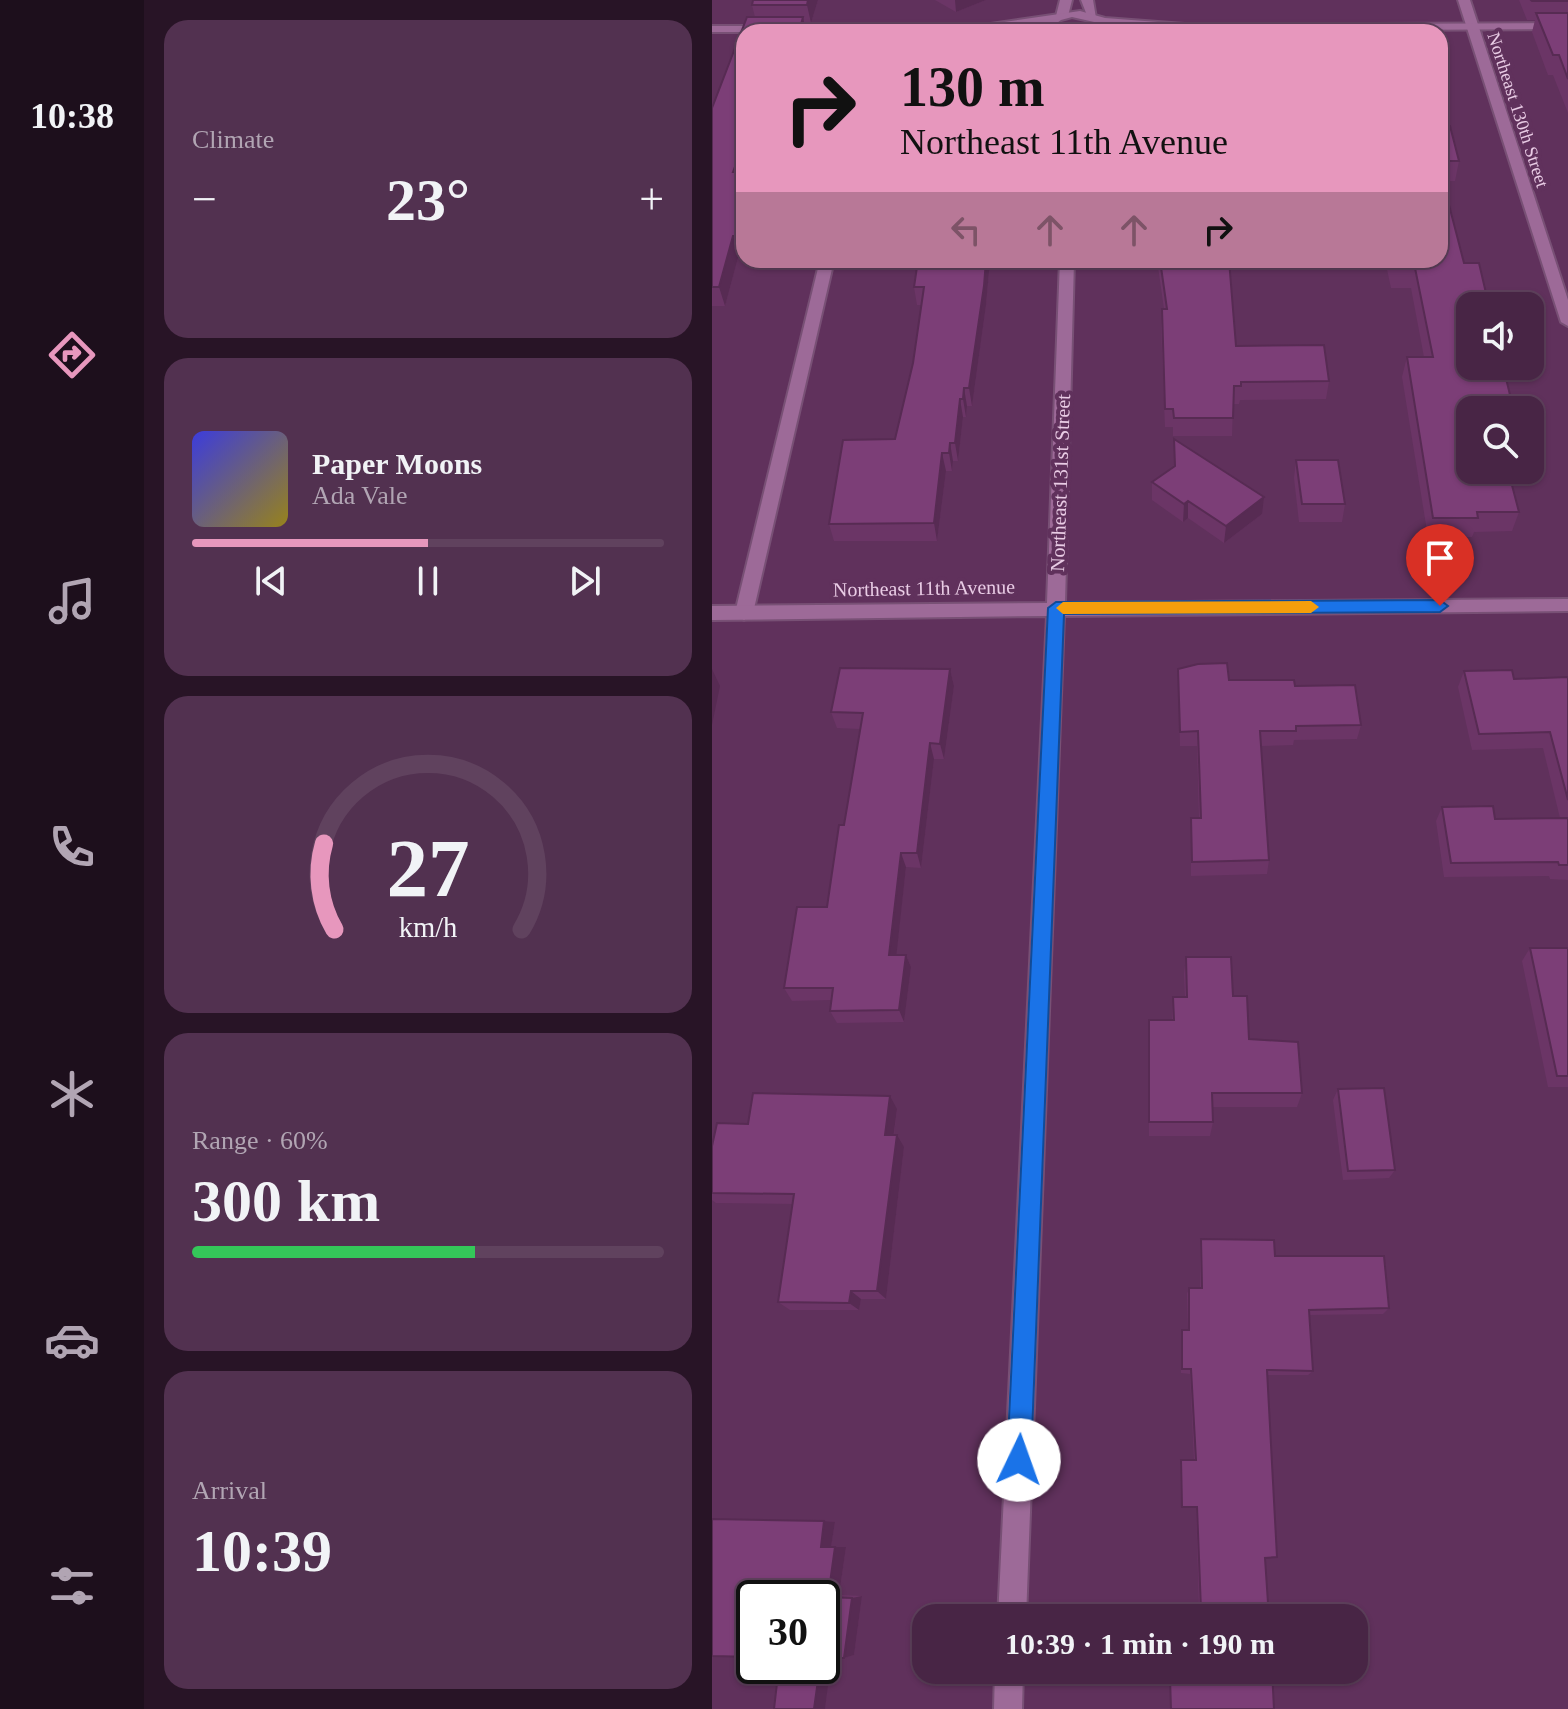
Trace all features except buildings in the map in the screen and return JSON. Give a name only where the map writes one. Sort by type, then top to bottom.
[{"type":"street","points":[[1048,24],[1056,18],[1066,0]]},
{"type":"street","points":[[1087,0],[1101,23]]},
{"type":"street","name":"Northeast 130th Street","points":[[1464,0],[1568,322]]},
{"type":"street","points":[[1020,24],[1056,18],[1101,23]]},
{"type":"street","points":[[1448,27],[1568,26]]},
{"type":"street","points":[[712,29],[736,29]]},
{"type":"street","points":[[744,613],[825,268]]},
{"type":"street","name":"Northeast 131st Street","points":[[1013,1604],[1056,608],[1067,268]]},
{"type":"street","name":"Northeast 11th Avenue","points":[[712,613],[1568,605]]},
{"type":"street","points":[[1008,1709],[1009,1684]]},
{"type":"slow traffic","points":[[1063,608],[1311,607]]},
{"type":"route","points":[[1019,1460],[1056,608],[1440,606]]}]
